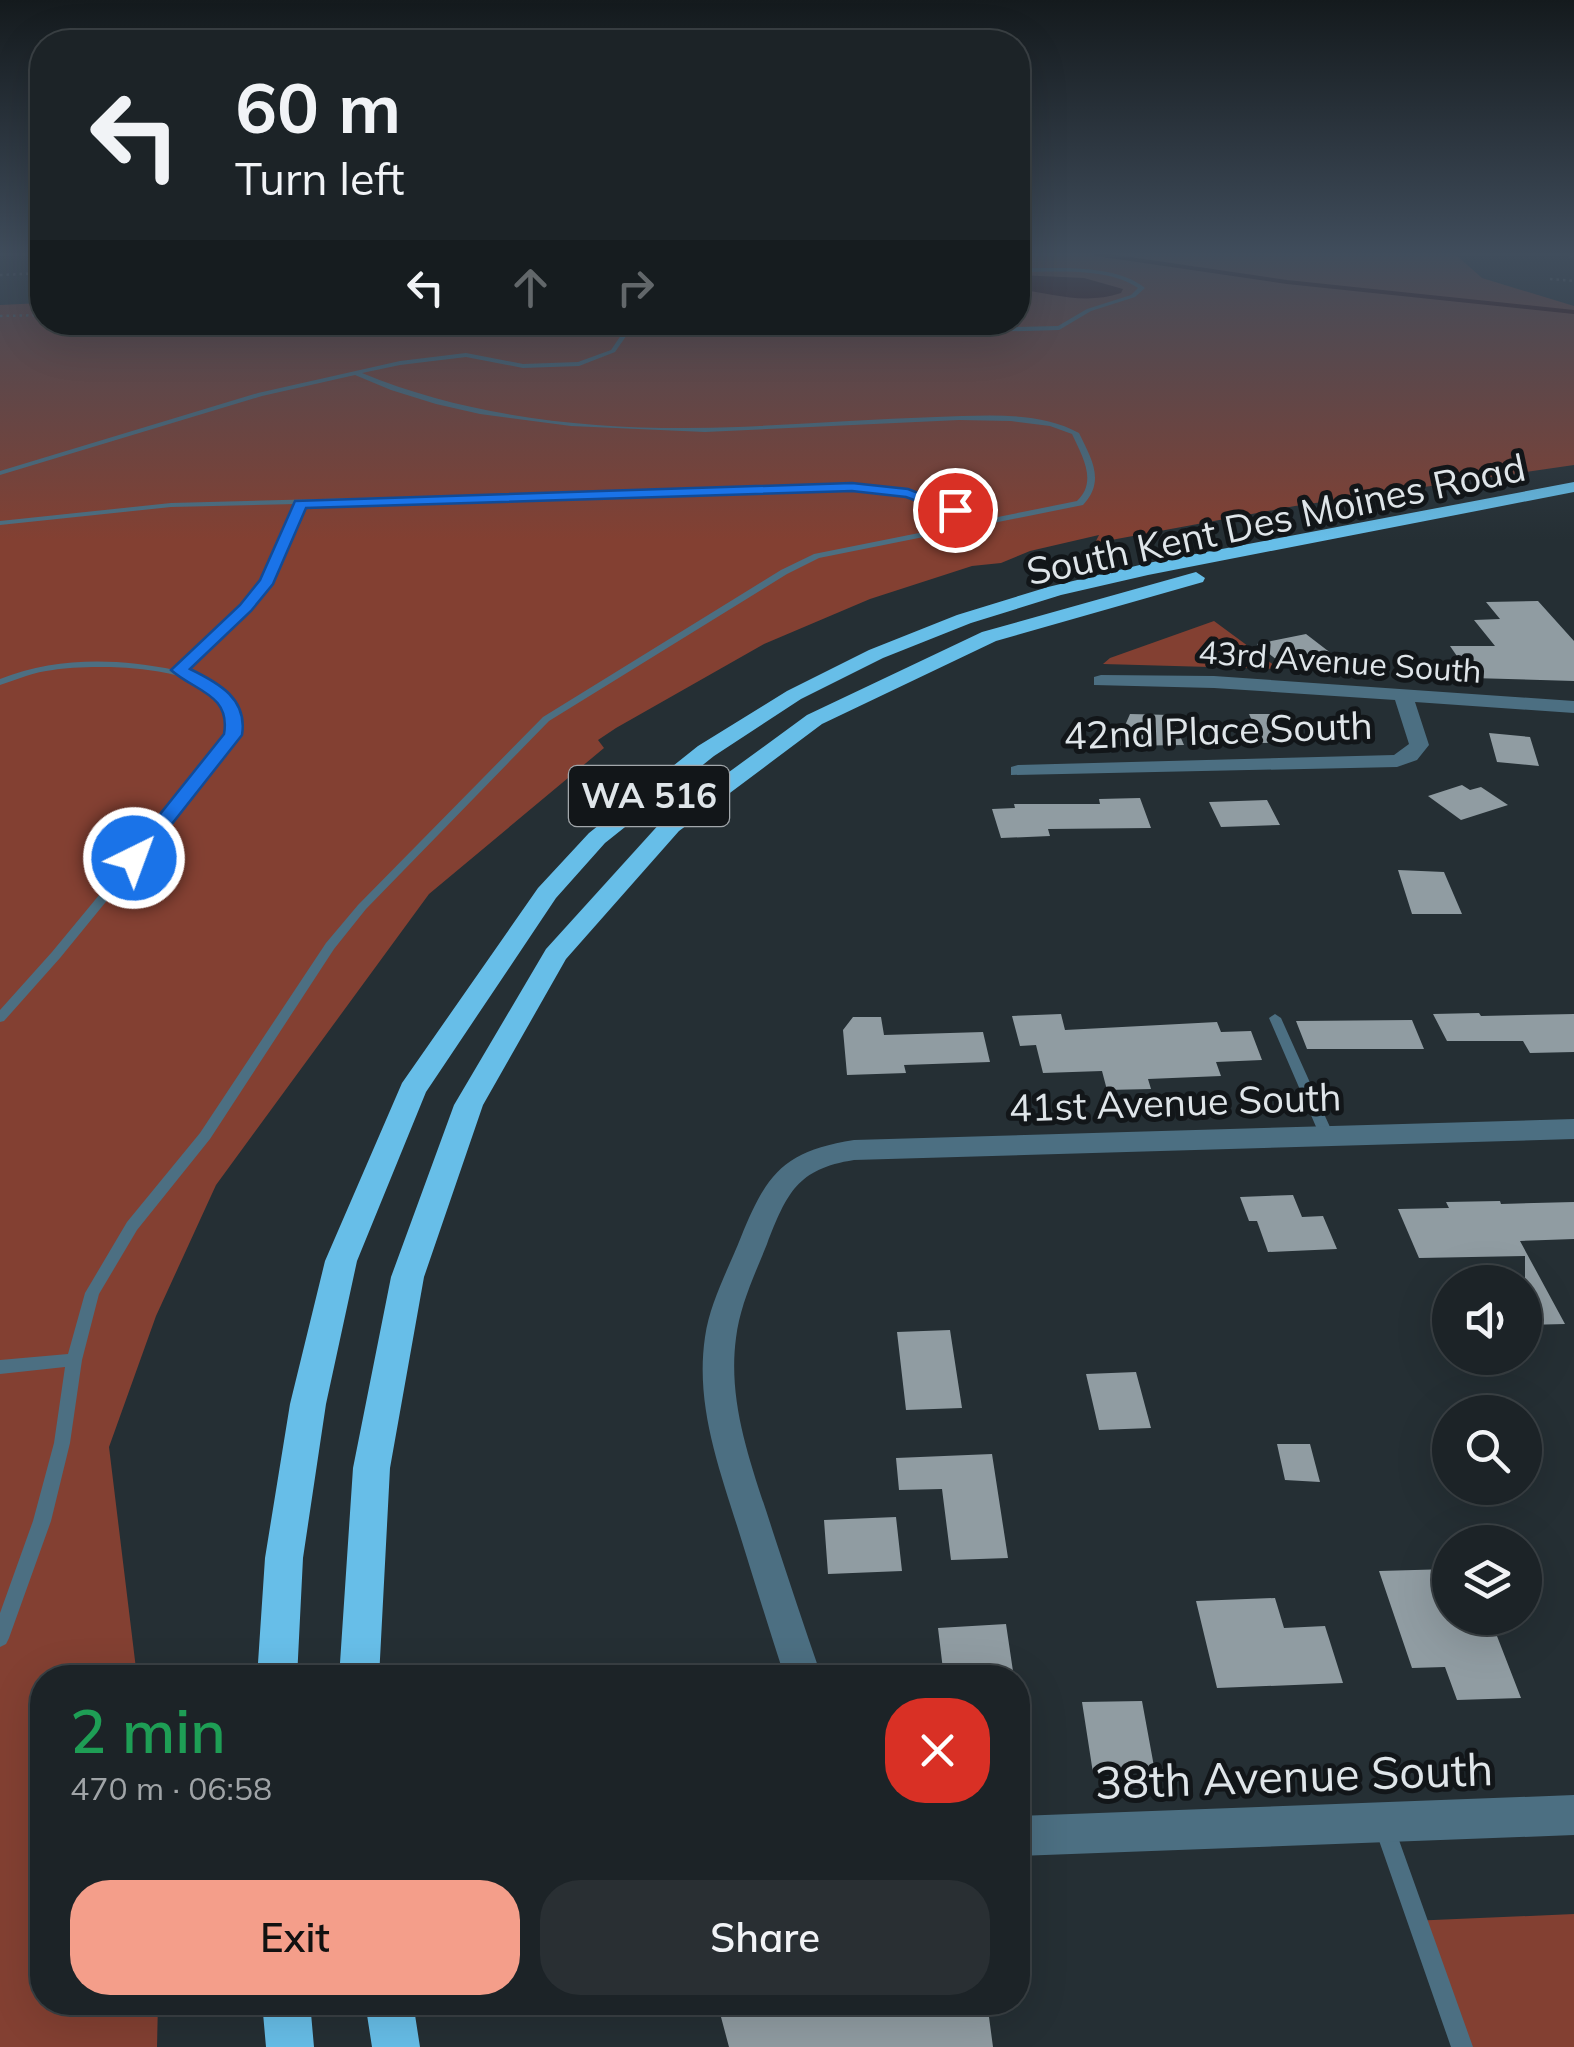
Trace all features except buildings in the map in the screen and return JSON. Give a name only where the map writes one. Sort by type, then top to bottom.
[{"type":"highway","name":"South Kent Des Moines Road","points":[[278,1665],[284,1558],[308,1404],[342,1261],[412,1090],[547,893],[597,838],[706,751],[794,695],[876,654],[964,619],[1055,590],[1148,569],[1574,487]]},
{"type":"highway","name":"South Kent Des Moines Road","points":[[359,1665],[360,1573],[374,1439],[397,1313],[424,1217],[456,1129],[488,1063],[564,942],[661,831],[738,768],[824,712],[919,663],[1000,631],[1061,611],[1180,582],[1574,504]]},
{"type":"highway","points":[[287,2015],[290,2047]]},
{"type":"highway","points":[[391,2015],[396,2047]]},
{"type":"street","name":"43rd Avenue South","points":[[1101,681],[1214,682],[1574,708]]},
{"type":"street","name":"42nd Place South","points":[[1018,771],[1397,760],[1410,756],[1419,745],[1403,694]]},
{"type":"street","name":"41st Avenue South","points":[[800,1665],[726,1441],[717,1398],[720,1334],[738,1277],[785,1174],[825,1153],[854,1150],[1574,1129]]},
{"type":"street","name":"38th Avenue South","points":[[1030,1836],[1574,1815]]},
{"type":"lane","points":[[0,472],[260,394],[354,372],[466,355],[523,366],[579,364],[614,350]]},
{"type":"lane","points":[[0,1638],[46,1506],[62,1443],[74,1360],[92,1293],[113,1255],[222,1112],[330,946],[376,893],[546,719],[802,562],[1080,503],[1086,498],[1092,471],[1075,434],[1055,423],[1016,417],[758,430],[610,427],[535,420],[464,407],[354,372]]},
{"type":"lane","points":[[0,523],[172,506],[852,487],[908,493],[955,510],[977,524]]},
{"type":"lane","points":[[180,670],[246,608],[268,581],[300,504]]},
{"type":"lane","points":[[0,682],[58,666],[114,664],[180,670],[212,686],[228,702],[236,720],[233,735],[174,812],[0,1018]]},
{"type":"lane","points":[[1275,1018],[1327,1136]]},
{"type":"lane","points":[[0,1367],[74,1360]]},
{"type":"lane","points":[[1382,1822],[1462,2047]]},
{"type":"shaded area","points":[[0,350],[1574,350],[1574,465],[1295,506],[1095,543],[1099,535],[1030,551],[1001,563],[972,566],[870,599],[764,644],[598,740],[604,748],[429,894],[216,1185],[156,1316],[109,1447],[136,1665],[30,1665],[30,2015],[158,2015],[157,2047],[0,2047]]},
{"type":"shaded area","points":[[1214,621],[1279,669],[1103,664],[1110,658]]},
{"type":"shaded area","points":[[1574,1914],[1574,2047],[1455,2047],[1410,1921]]},
{"type":"route","points":[[134,858],[200,782],[233,735],[236,720],[228,702],[212,686],[180,670],[246,608],[268,581],[300,504],[852,487],[908,493],[955,510]]}]
